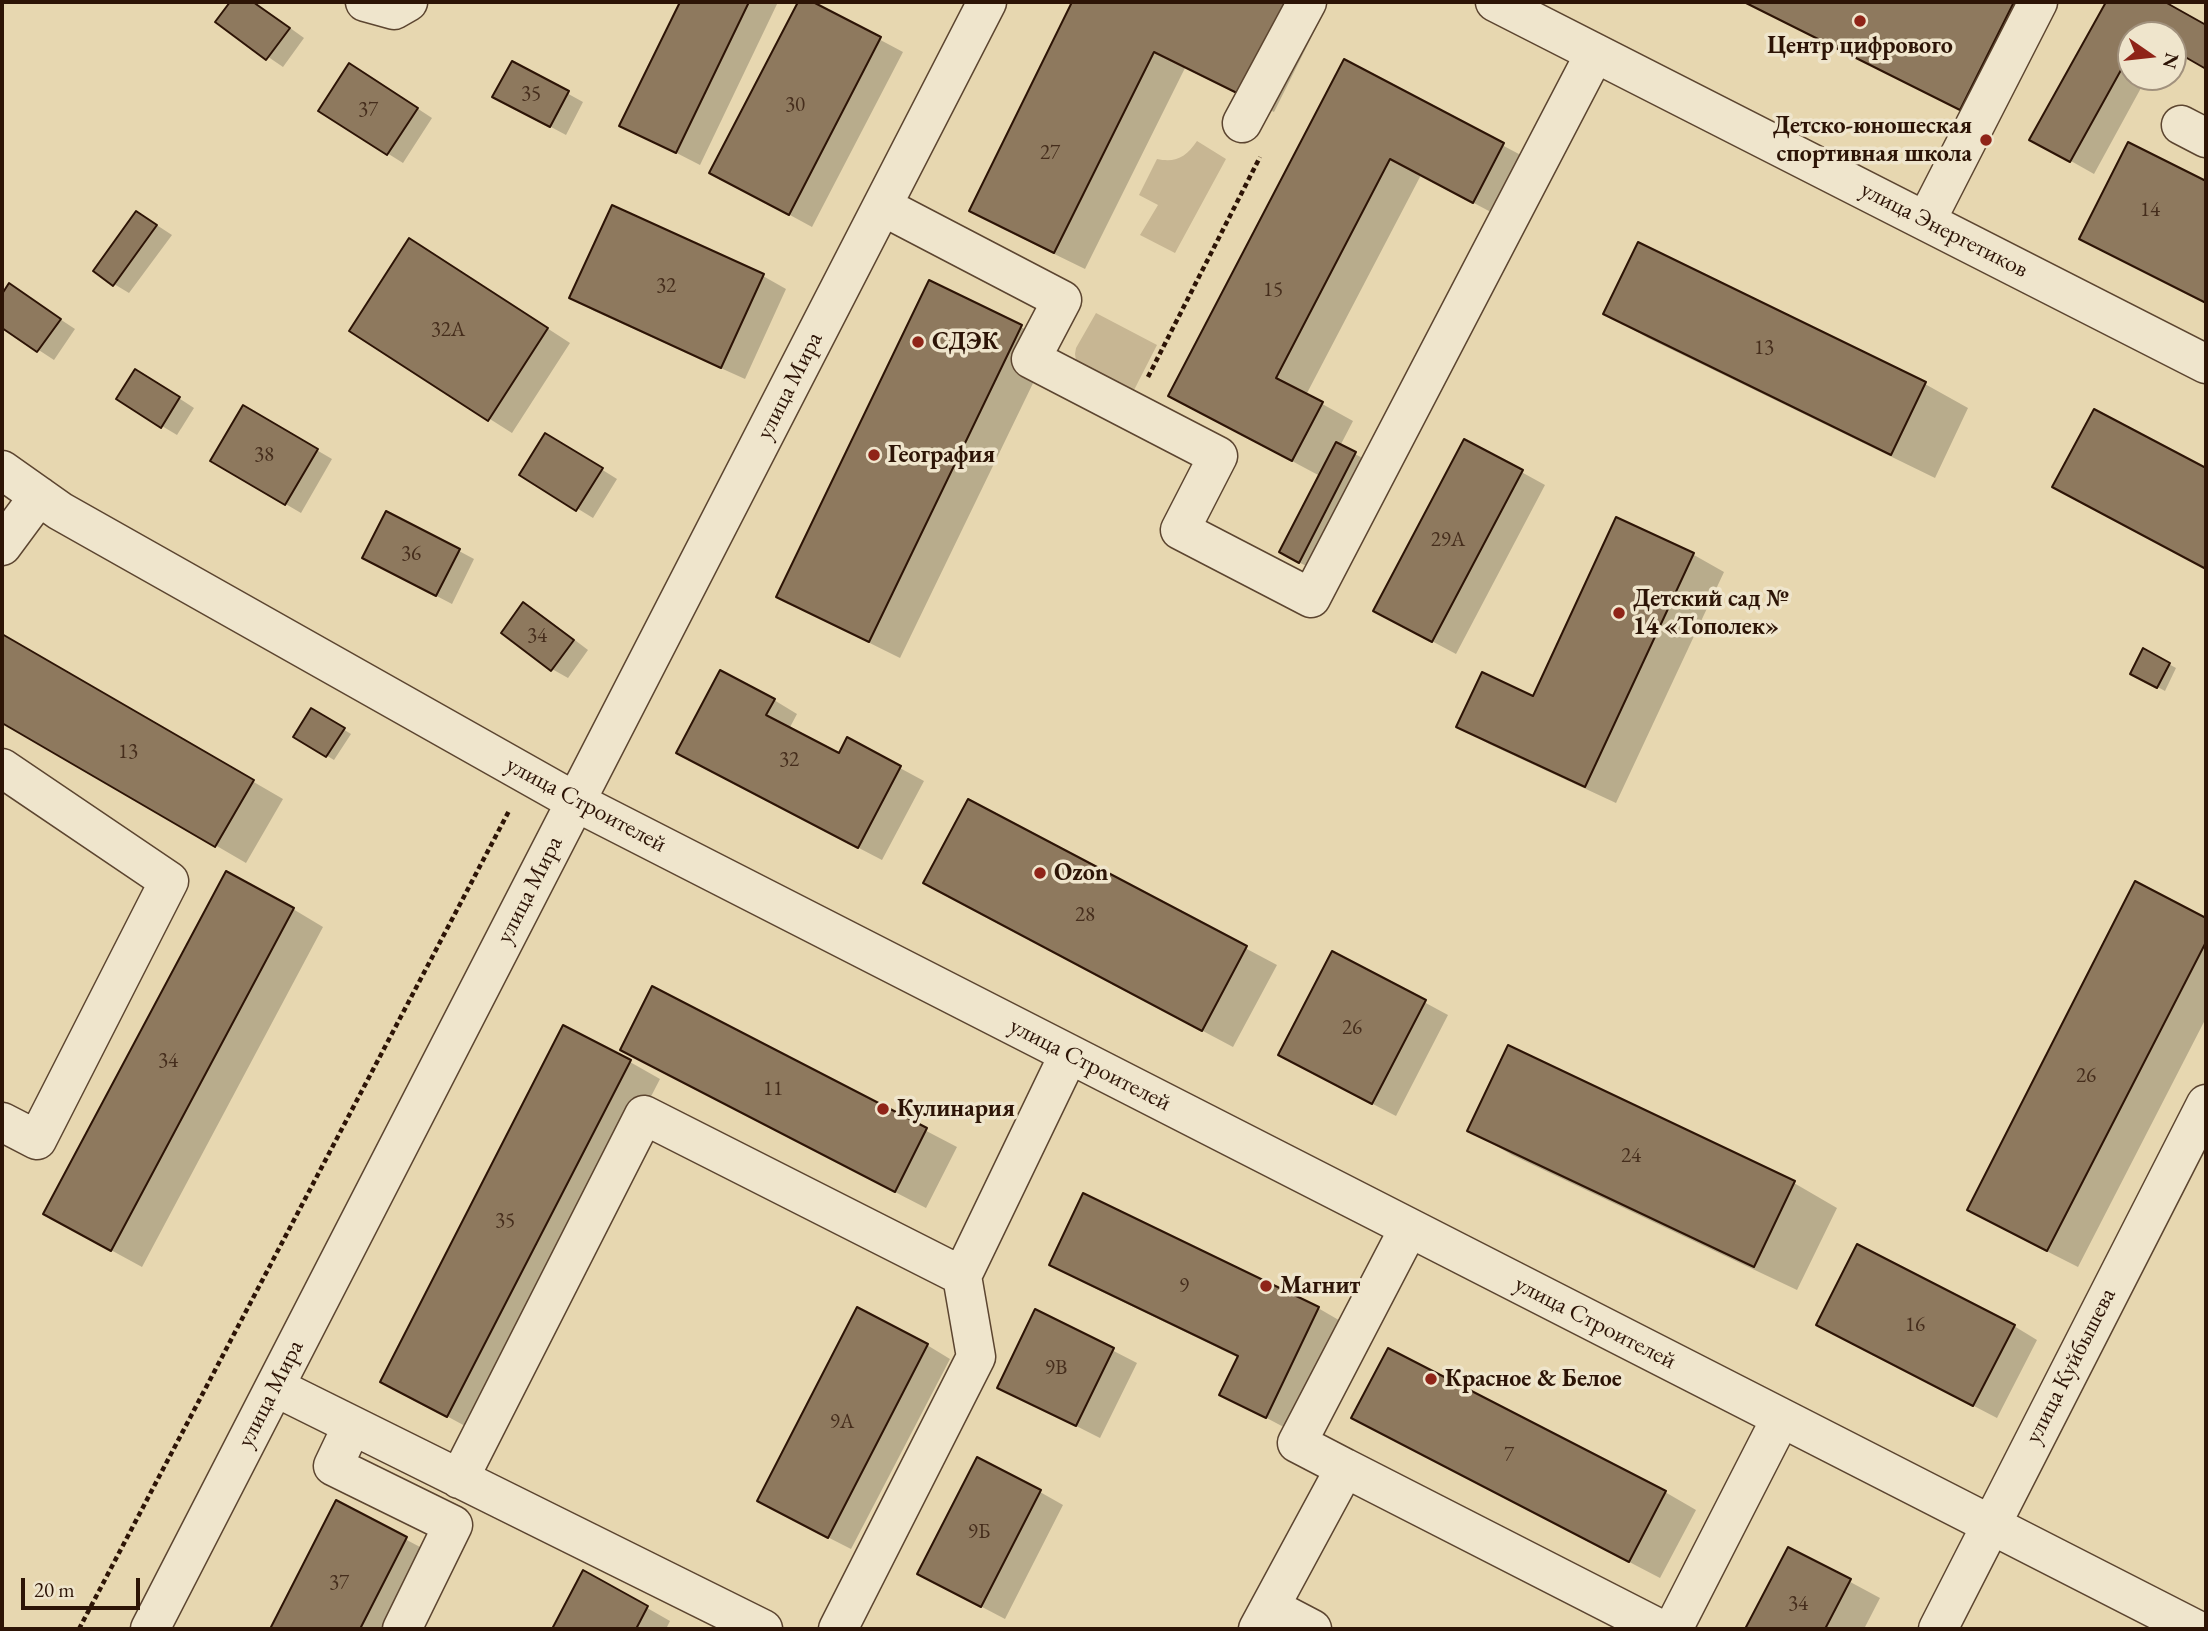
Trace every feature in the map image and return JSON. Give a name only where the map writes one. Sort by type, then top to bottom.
[{"type":"street","points":[[365,2],[394,10],[408,2]]},
{"type":"street","name":"улица Мира","points":[[150,1629],[987,2]]},
{"type":"street","points":[[1252,137],[1307,2]]},
{"type":"street","name":"улица Энергетиков","points":[[1495,2],[2206,364]]},
{"type":"street","points":[[1926,221],[2038,2]]},
{"type":"street","points":[[882,206],[1062,300],[1031,359],[1218,456],[1180,530],[1311,598],[1595,52]]},
{"type":"street","name":"улица Строителей","points":[[2,470],[60,512],[576,802],[2196,1629]]},
{"type":"street","points":[[2,546],[39,496]]},
{"type":"street","points":[[2,768],[169,881],[37,1140],[2,1122]]},
{"type":"street","points":[[838,1629],[976,1357],[962,1276],[1069,1054]]},
{"type":"street","name":"улица Куйбышева","points":[[1938,1629],[2206,1104]]},
{"type":"street","points":[[459,1479],[644,1115],[962,1276]]},
{"type":"street","points":[[1409,1228],[1297,1443],[1660,1629]]},
{"type":"street","points":[[275,1387],[763,1629]]},
{"type":"street","points":[[1673,1629],[1781,1418]]},
{"type":"street","points":[[352,1426],[333,1466],[453,1525],[402,1629]]},
{"type":"street","points":[[1312,1629],[1264,1618],[1345,1468]]},
{"type":"path","points":[[1131,411],[1252,137]]},
{"type":"path","points":[[79,1629],[528,775]]},
{"type":"shaded area","points":[[1197,141],[1226,159],[1175,253],[1140,235],[1158,205],[1139,195],[1157,159],[1180,158]]},
{"type":"shaded area","points":[[1096,313],[1157,345],[1132,394],[1076,361],[1076,348]]},
{"type":"building","points":[[230,2],[253,2],[290,28],[266,60],[215,22]]},
{"type":"building","points":[[680,2],[749,2],[676,153],[619,126]]},
{"type":"building","points":[[798,2],[813,2],[881,37],[789,215],[709,173]]},
{"type":"building","points":[[1072,2],[1290,2],[1243,96],[1154,52],[1054,253],[969,211]]},
{"type":"building","points":[[1744,2],[2014,2],[1960,110]]},
{"type":"building","points":[[2106,2],[2165,2],[2206,25],[2206,69],[2187,58],[2187,21],[2117,21],[2117,77],[2070,162],[2029,140]]},
{"type":"building","points":[[1344,59],[1504,143],[1473,203],[1390,159],[1276,378],[1323,402],[1292,461],[1168,396]]},
{"type":"building","points":[[512,61],[569,91],[550,127],[492,97]]},
{"type":"building","points":[[349,63],[418,108],[387,155],[318,111]]},
{"type":"building","points":[[2128,142],[2206,181],[2206,303],[2079,239]]},
{"type":"building","points":[[612,205],[764,274],[721,368],[569,298]]},
{"type":"building","points":[[136,211],[157,225],[113,286],[93,271]]},
{"type":"building","points":[[409,238],[548,328],[488,421],[349,331]]},
{"type":"building","points":[[1638,242],[1926,382],[1891,455],[1603,314]]},
{"type":"building","points":[[929,280],[1022,325],[869,642],[776,597]]},
{"type":"building","points":[[9,283],[61,319],[37,352],[2,328],[2,294]]},
{"type":"building","points":[[135,369],[180,397],[161,428],[116,399]]},
{"type":"building","points":[[243,405],[318,449],[285,505],[210,461]]},
{"type":"building","points":[[2094,409],[2206,468],[2206,569],[2052,487]]},
{"type":"building","points":[[545,433],[603,468],[576,511],[519,475]]},
{"type":"building","points":[[1464,439],[1523,470],[1432,642],[1373,611]]},
{"type":"building","points":[[1336,442],[1356,452],[1299,563],[1279,552]]},
{"type":"building","points":[[386,511],[460,549],[436,596],[362,558]]},
{"type":"building","name":"Детский сад № 14 «Тополек»","points":[[1616,517],[1694,553],[1585,787],[1456,727],[1482,672],[1533,696]]},
{"type":"building","points":[[523,602],[574,640],[551,671],[501,633]]},
{"type":"building","points":[[2,634],[254,780],[215,847],[2,723]]},
{"type":"building","points":[[2143,648],[2170,663],[2157,688],[2130,674]]},
{"type":"building","points":[[720,670],[775,699],[766,715],[839,753],[847,737],[901,766],[858,848],[676,753]]},
{"type":"building","points":[[311,708],[345,728],[326,757],[293,737]]},
{"type":"building","points":[[968,799],[1247,946],[1202,1031],[923,883]]},
{"type":"building","points":[[226,871],[294,908],[111,1251],[43,1214]]},
{"type":"building","points":[[2135,881],[2206,918],[2206,942],[2047,1251],[1967,1210]]},
{"type":"building","points":[[1332,951],[1426,1000],[1372,1104],[1278,1055]]},
{"type":"building","points":[[652,986],[927,1128],[895,1192],[620,1050]]},
{"type":"building","points":[[563,1025],[631,1060],[447,1417],[380,1382]]},
{"type":"building","points":[[1508,1045],[1795,1181],[1754,1267],[1467,1131]]},
{"type":"building","points":[[1083,1193],[1319,1307],[1266,1418],[1219,1395],[1238,1356],[1049,1265]]},
{"type":"building","points":[[1857,1244],[2015,1325],[1973,1406],[1816,1325]]},
{"type":"building","points":[[857,1307],[928,1344],[828,1538],[757,1501]]},
{"type":"building","points":[[1035,1309],[1114,1348],[1076,1426],[997,1388]]},
{"type":"building","points":[[1388,1348],[1666,1491],[1629,1562],[1351,1418]]},
{"type":"building","points":[[977,1457],[1041,1490],[981,1607],[917,1574]]},
{"type":"building","points":[[336,1500],[407,1537],[360,1629],[270,1629]]},
{"type":"building","points":[[1788,1547],[1851,1579],[1825,1629],[1745,1629]]},
{"type":"building","points":[[583,1570],[648,1606],[636,1629],[552,1629]]},
{"type":"place","name":"Центр цифрового","points":[[1860,21]]},
{"type":"place","name":"Детско-юношеская спортивная школа","points":[[1986,140]]},
{"type":"place","name":"СДЭК","points":[[918,342]]},
{"type":"place","name":"География","points":[[874,455]]},
{"type":"place","name":"Детский сад № 14 «Тополек»","points":[[1619,613]]},
{"type":"place","name":"Ozon","points":[[1040,873]]},
{"type":"place","name":"Кулинария","points":[[883,1109]]},
{"type":"place","name":"Магнит","points":[[1266,1286]]},
{"type":"place","name":"Красное & Белое","points":[[1431,1379]]}]
